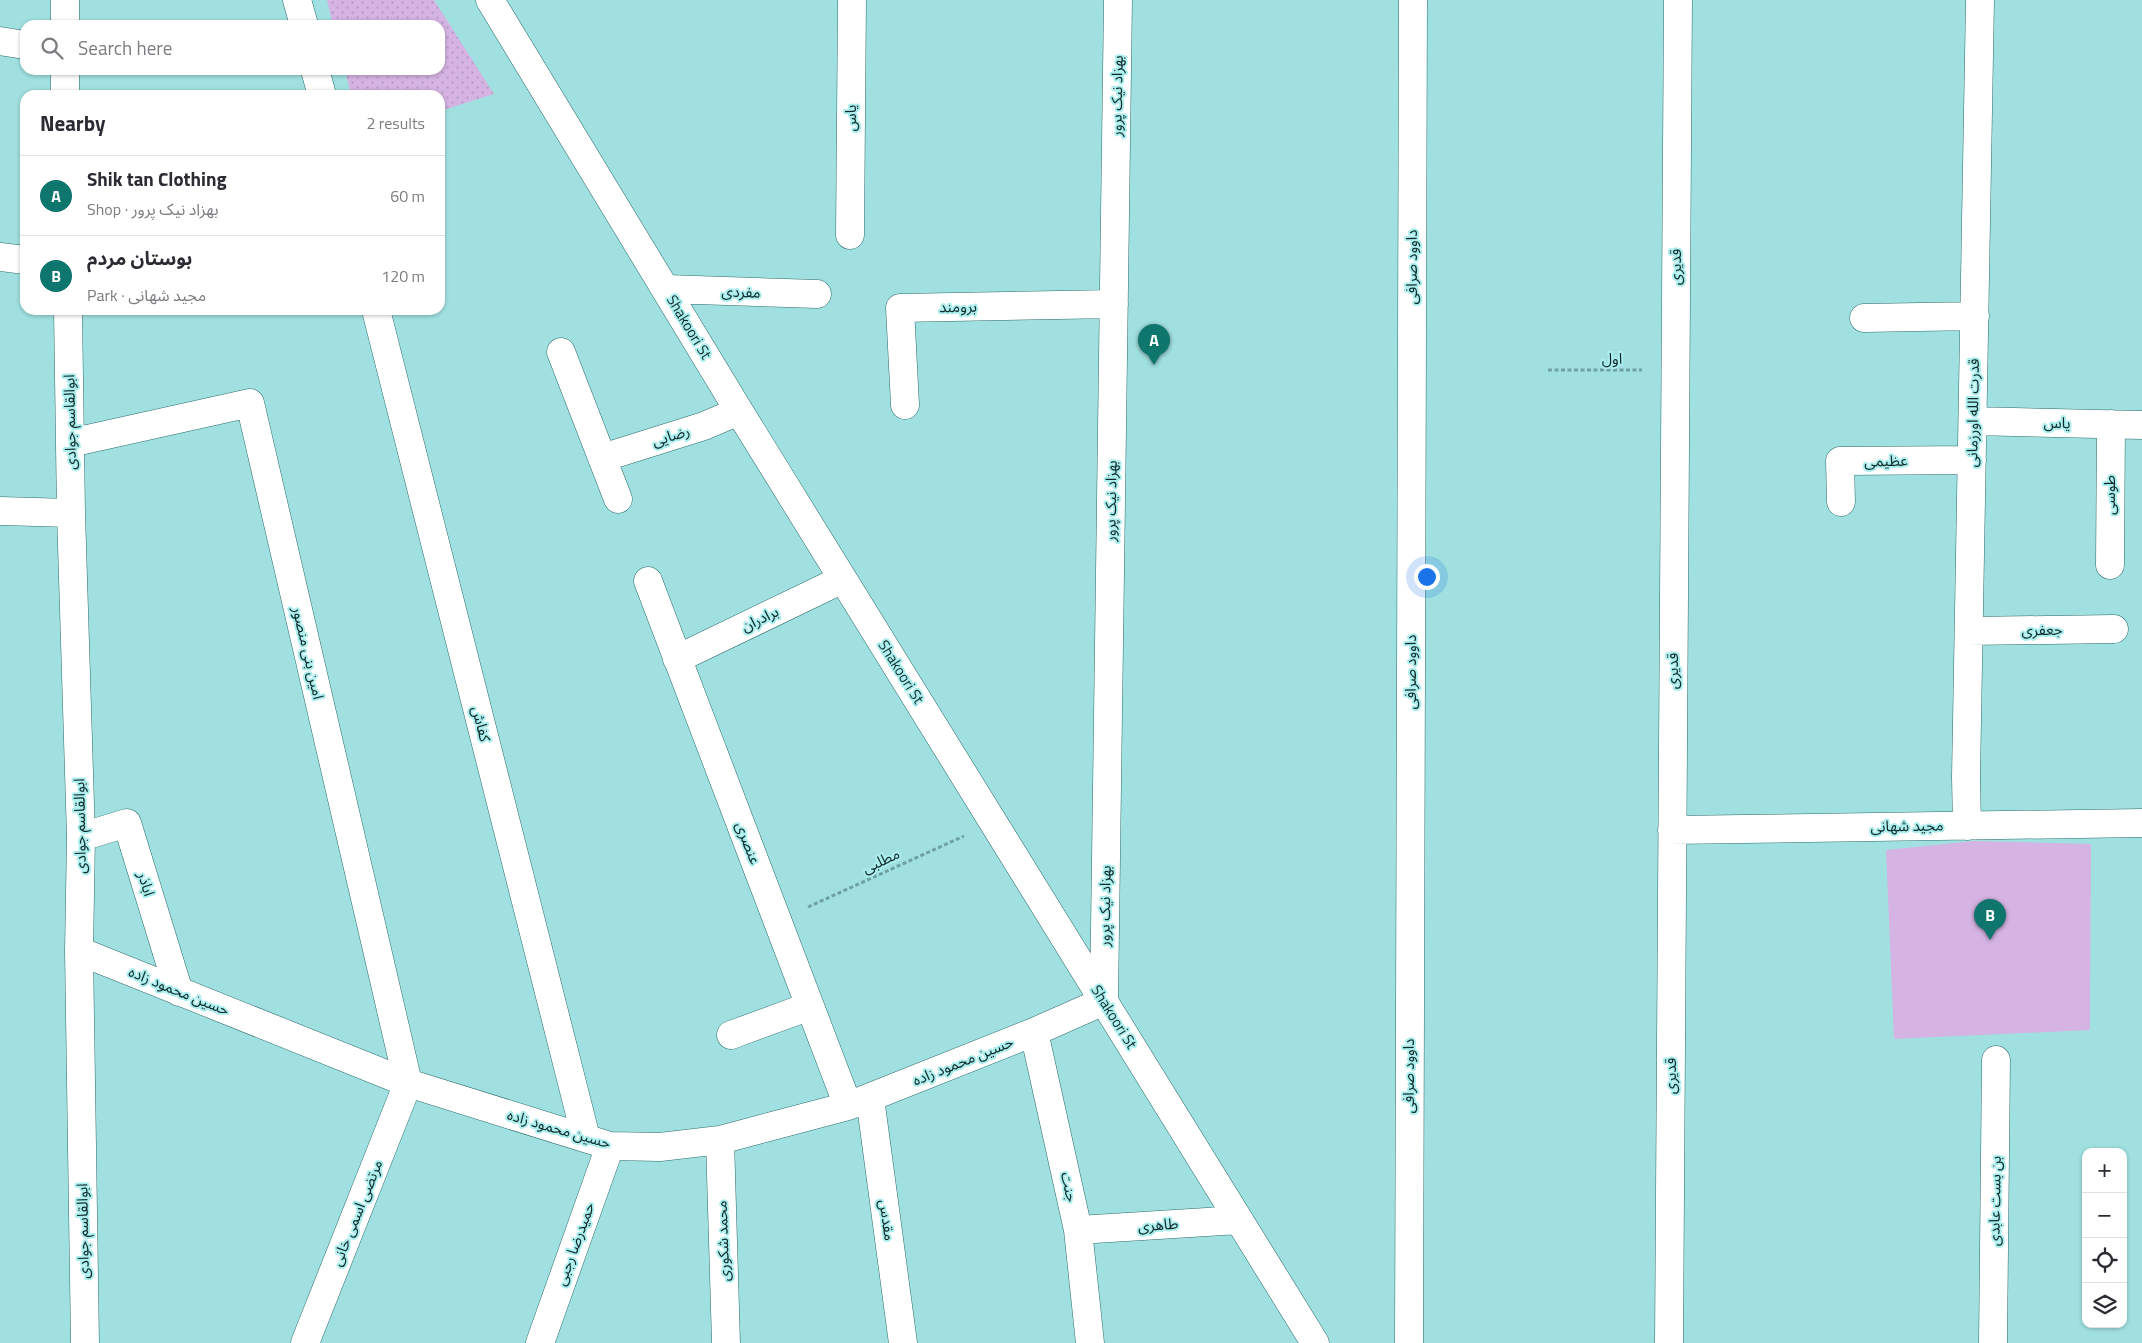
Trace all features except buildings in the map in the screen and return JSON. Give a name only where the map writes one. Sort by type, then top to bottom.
[{"type":"street","points":[[65,20],[66,0]]},
{"type":"street","points":[[298,0],[303,20]]},
{"type":"street","name":"Shakoori St","points":[[490,0],[739,411],[1315,1343]]},
{"type":"street","name":"یاس","points":[[850,235],[852,0]]},
{"type":"street","name":"بهزاد نیک پرور","points":[[1104,1001],[1118,0]]},
{"type":"street","name":"داوود صرافی","points":[[1409,1343],[1413,0]]},
{"type":"street","name":"قدیری","points":[[1669,1343],[1678,0]]},
{"type":"street","name":"قدرت الله اورزمانی","points":[[1966,826],[1980,0]]},
{"type":"street","points":[[0,41],[20,44]]},
{"type":"street","points":[[65,75],[65,90]]},
{"type":"street","points":[[316,75],[321,90]]},
{"type":"street","points":[[0,257],[20,259]]},
{"type":"street","name":"مفردی","points":[[666,290],[816,294]]},
{"type":"street","name":"برومند","points":[[905,405],[900,308],[1114,304]]},
{"type":"street","name":"ابوالقاسم جوادی","points":[[68,315],[81,837],[79,951],[85,1343]]},
{"type":"street","name":"کفاش","points":[[377,315],[598,1142]]},
{"type":"street","points":[[1864,318],[1974,316]]},
{"type":"street","points":[[561,352],[618,499]]},
{"type":"street","name":"امین بنی منصور","points":[[70,443],[250,403],[408,1083]]},
{"type":"street","name":"رضایی","points":[[602,458],[704,426],[739,411]]},
{"type":"street","name":"یاس","points":[[1973,421],[2142,425]]},
{"type":"street","name":"طوسی","points":[[2110,424],[2110,565]]},
{"type":"street","name":"عظیمی","points":[[1841,502],[1840,461],[1972,460]]},
{"type":"street","points":[[0,511],[72,513]]},
{"type":"street","name":"برادران","points":[[677,659],[843,580]]},
{"type":"street","name":"عنصری","points":[[648,581],[810,1006],[859,1102]]},
{"type":"street","name":"جعفری","points":[[1969,631],[2114,629]]},
{"type":"street","name":"اباذر","points":[[81,837],[127,822],[179,992]]},
{"type":"street","name":"مجید شهانی","points":[[1672,830],[2142,823]]},
{"type":"street","name":"حسین محمود زاده","points":[[79,951],[408,1083],[598,1142],[660,1147],[720,1140],[859,1102],[1034,1032],[1104,1001]]},
{"type":"street","points":[[731,1035],[810,1006]]},
{"type":"street","name":"جنت","points":[[1034,1032],[1078,1230],[1090,1343]]},
{"type":"street","name":"بن بست عابدی","points":[[1993,1343],[1996,1060]]},
{"type":"street","name":"مرتضی اسمی خانی","points":[[305,1343],[408,1083]]},
{"type":"street","name":"مقدس","points":[[859,1102],[903,1343]]},
{"type":"street","name":"محمد شکوری","points":[[720,1140],[726,1343]]},
{"type":"street","name":"حمیدرضا رجبی","points":[[540,1343],[598,1142]]},
{"type":"street","name":"طاهری","points":[[1078,1230],[1239,1220]]},
{"type":"path","name":"اول","points":[[1548,370],[1676,370]]},
{"type":"path","name":"مطلبی","points":[[778,921],[994,822]]},
{"type":"shaded area","points":[[327,0],[434,0],[494,94],[445,109],[445,90],[350,90],[346,75],[445,75],[445,20],[332,20]]},
{"type":"shaded area","points":[[1974,841],[2091,844],[2090,1030],[1894,1039],[1886,850]]},
{"type":"place","name":"Shik tan Clothing","points":[[1154,365]]},
{"type":"place","name":"بوستان مردم","points":[[1990,940]]}]
